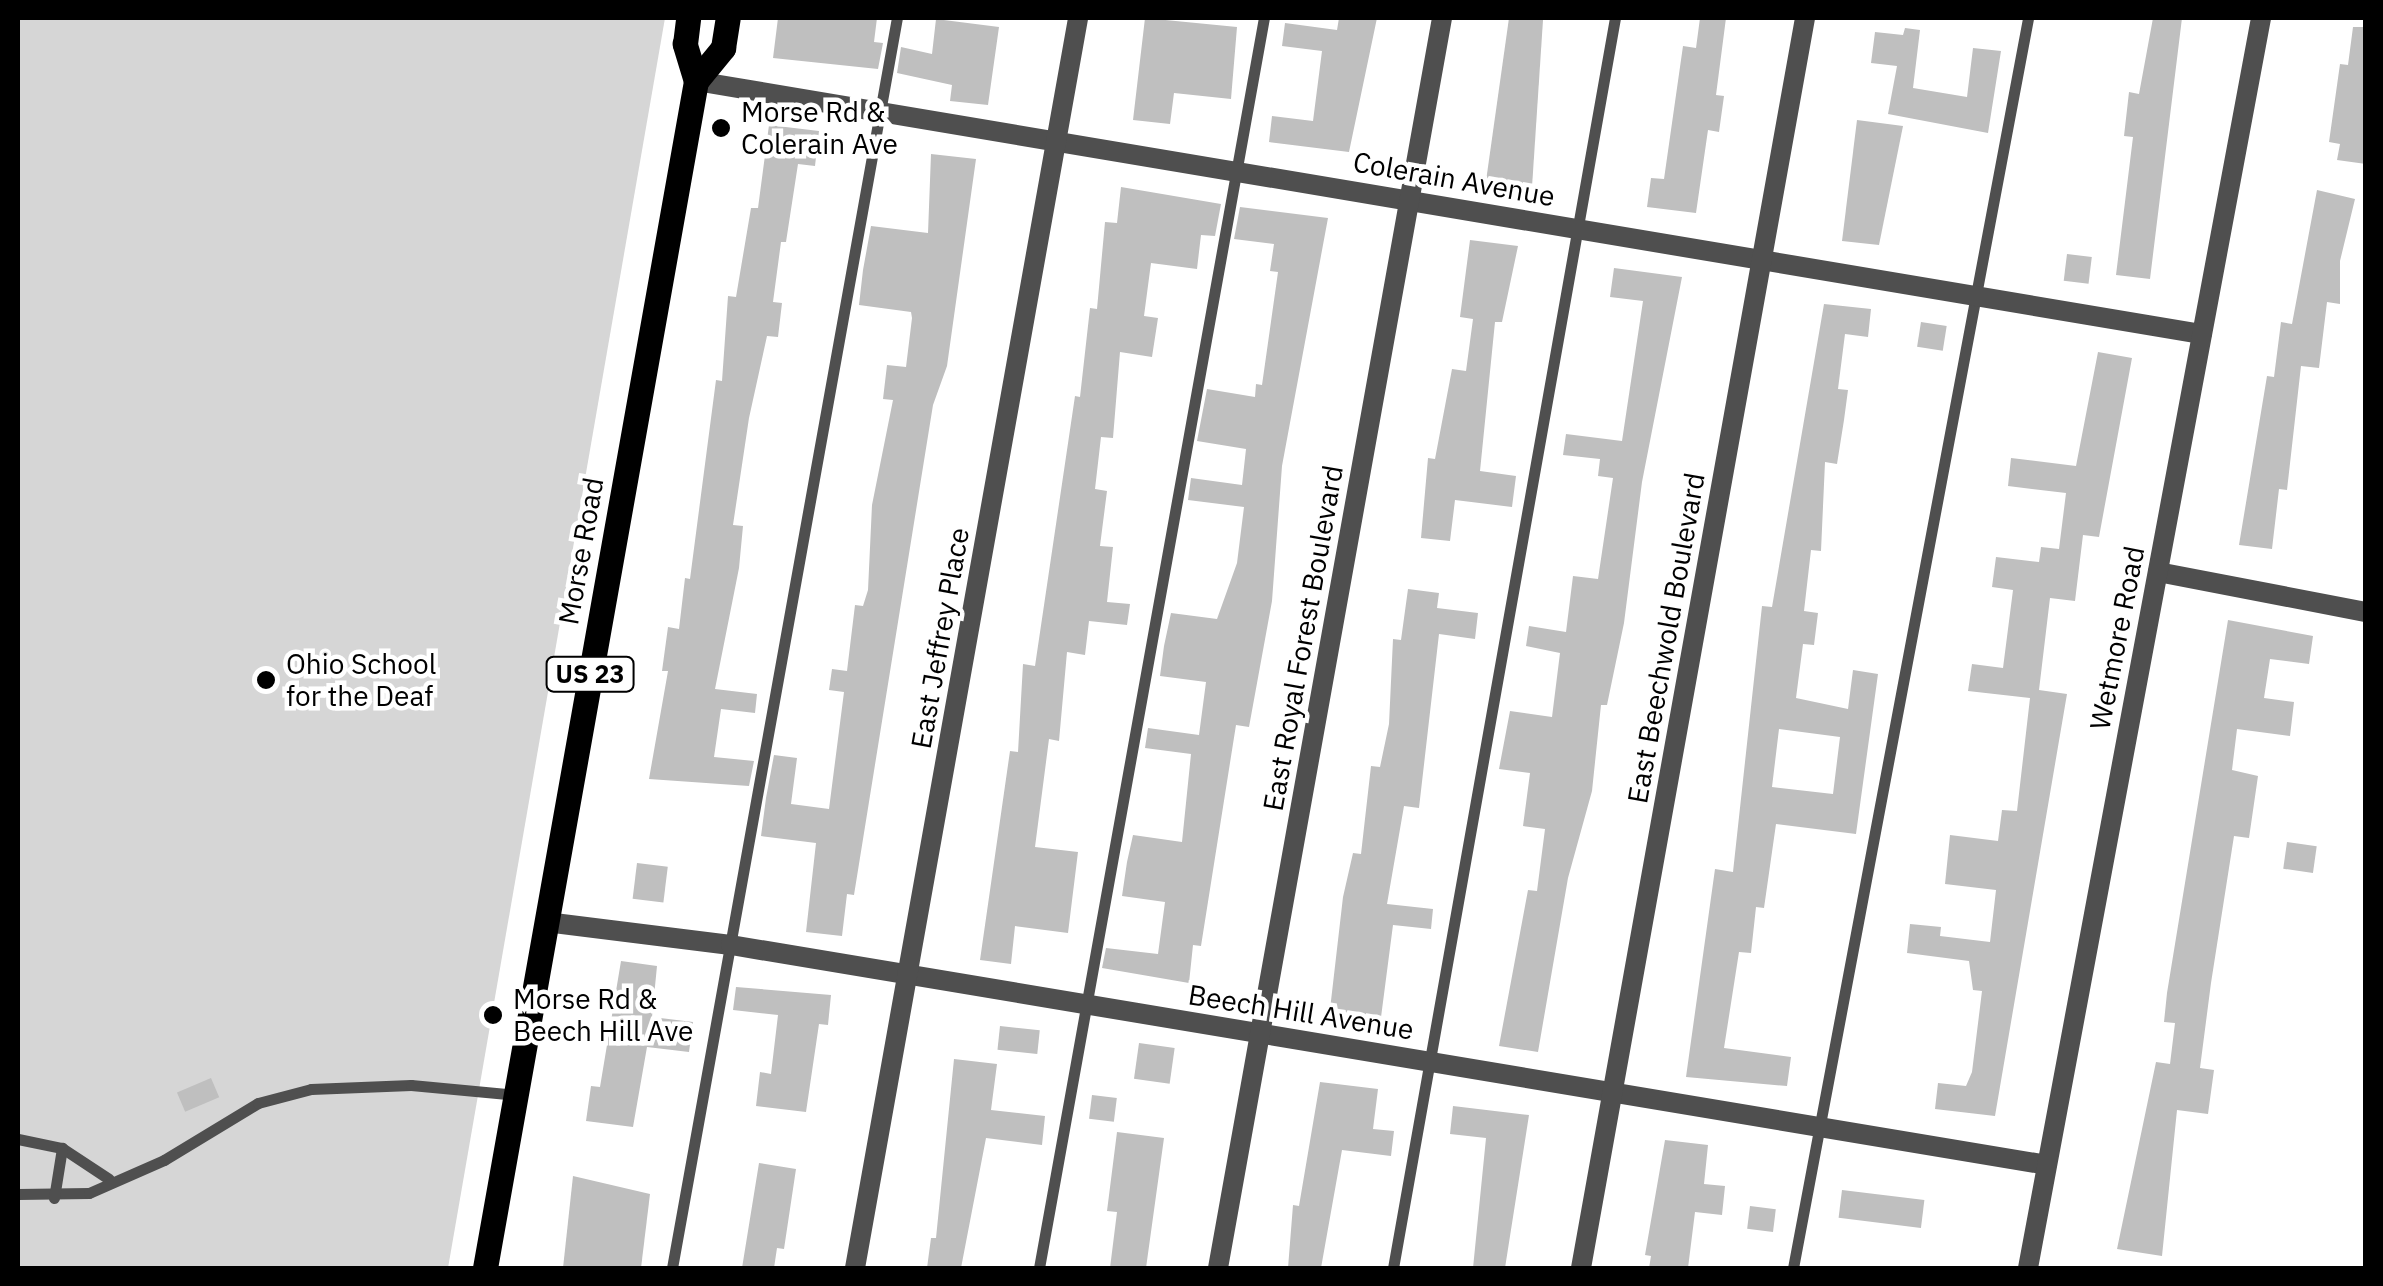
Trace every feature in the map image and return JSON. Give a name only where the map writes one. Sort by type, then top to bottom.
[{"type":"main road","name":"Morse Road","points":[[485,1268],[696,80],[685,44],[688,18]]},
{"type":"main road","name":"Morse Road","points":[[696,80],[723,48],[728,18]]},
{"type":"street","name":"East Jeffrey Place","points":[[855,1268],[1078,18]]},
{"type":"street","name":"East Royal Forest Boulevard","points":[[1218,1268],[1442,18]]},
{"type":"street","name":"East Beechwold Boulevard","points":[[1581,1268],[1805,18]]},
{"type":"street","name":"Wetmore Road","points":[[2028,1268],[2261,18]]},
{"type":"street","name":"Colerain Avenue","points":[[696,80],[2202,334]]},
{"type":"street","points":[[2158,572],[2366,612]]},
{"type":"street","name":"Beech Hill Avenue","points":[[546,922],[731,945],[2047,1164]]},
{"type":"lane","points":[[672,1268],[897,18]]},
{"type":"lane","points":[[1038,1268],[1264,18]]},
{"type":"lane","points":[[1393,1268],[1616,18]]},
{"type":"lane","points":[[1793,1268],[2028,18]]},
{"type":"lane","points":[[18,1194],[54,1198],[89,1194],[110,1179],[164,1160],[258,1103],[312,1089],[411,1085],[516,1094]]},
{"type":"lane","points":[[18,1139],[62,1148],[110,1179]]},
{"type":"lane","points":[[54,1198],[62,1148]]},
{"type":"shaded area","name":"Ohio School for the Deaf","points":[[18,18],[665,18],[448,1268],[18,1268]]},
{"type":"building","points":[[778,18],[877,18],[874,42],[883,43],[878,69],[773,58]]},
{"type":"building","points":[[1145,18],[1237,27],[1231,99],[1174,93],[1170,124],[1133,120]]},
{"type":"building","points":[[1339,18],[1377,18],[1349,152],[1269,142],[1272,116],[1313,121],[1322,51],[1282,46],[1285,23],[1337,30]]},
{"type":"building","points":[[1509,18],[1543,20],[1532,187],[1486,181]]},
{"type":"building","points":[[1700,18],[1726,18],[1716,95],[1724,96],[1719,132],[1708,130],[1696,213],[1647,207],[1651,178],[1664,179],[1683,46],[1696,48]]},
{"type":"building","points":[[2153,18],[2182,18],[2150,279],[2116,275],[2133,137],[2124,136],[2129,92],[2139,94]]},
{"type":"building","points":[[936,19],[999,27],[988,105],[950,101],[952,85],[897,73],[901,47],[932,54]]},
{"type":"building","points":[[2353,27],[2366,27],[2366,164],[2337,160],[2340,144],[2329,142],[2340,64],[2348,65]]},
{"type":"building","points":[[1905,28],[1920,30],[1913,88],[1967,97],[1973,48],[2001,51],[1988,133],[1888,114],[1897,66],[1871,63],[1875,32],[1903,35]]},
{"type":"building","points":[[1857,120],[1903,126],[1879,245],[1842,241]]},
{"type":"building","points":[[769,125],[819,131],[815,166],[798,164],[786,242],[781,242],[773,302],[782,303],[778,337],[767,336],[749,418],[733,525],[743,526],[739,568],[715,689],[757,694],[755,713],[721,709],[714,757],[754,761],[749,786],[649,779],[668,671],[662,671],[668,627],[679,629],[685,578],[690,579],[716,380],[722,381],[728,296],[736,297],[751,208],[758,208]]},
{"type":"building","points":[[931,154],[976,159],[947,366],[933,405],[854,895],[847,894],[842,936],[806,932],[816,843],[761,836],[766,798],[774,755],[797,758],[791,804],[829,809],[844,692],[829,690],[832,669],[847,671],[855,605],[863,606],[868,590],[872,505],[893,400],[883,399],[887,365],[906,367],[912,318],[911,312],[859,305],[863,270],[871,226],[928,233]]},
{"type":"building","points":[[1121,187],[1221,204],[1215,236],[1201,235],[1197,269],[1151,263],[1144,316],[1158,318],[1152,357],[1120,352],[1113,438],[1101,437],[1095,489],[1107,491],[1100,546],[1113,547],[1107,602],[1130,604],[1127,625],[1089,621],[1085,655],[1067,652],[1059,741],[1049,739],[1035,847],[1078,852],[1068,933],[1015,926],[1011,964],[980,960],[1010,751],[1018,752],[1023,664],[1035,666],[1075,396],[1080,397],[1090,308],[1097,309],[1105,222],[1117,223]]},
{"type":"building","points":[[2317,190],[2355,199],[2340,261],[2340,304],[2327,302],[2319,368],[2301,366],[2287,490],[2279,489],[2272,549],[2239,545],[2267,376],[2274,377],[2281,322],[2292,324]]},
{"type":"building","points":[[1240,207],[1328,218],[1282,466],[1272,601],[1249,727],[1236,725],[1201,946],[1193,945],[1189,983],[1102,968],[1106,948],[1158,954],[1165,902],[1122,896],[1127,862],[1133,835],[1182,842],[1191,754],[1145,748],[1148,728],[1199,735],[1206,682],[1160,676],[1164,646],[1171,613],[1217,619],[1237,563],[1244,507],[1188,500],[1191,478],[1242,485],[1246,449],[1197,441],[1207,389],[1255,397],[1256,384],[1262,385],[1278,272],[1270,271],[1274,244],[1234,239]]},
{"type":"building","points":[[1470,240],[1518,246],[1502,322],[1495,322],[1480,471],[1516,476],[1512,507],[1455,500],[1450,541],[1421,538],[1428,458],[1435,459],[1452,369],[1466,371],[1473,319],[1460,317]]},
{"type":"building","points":[[2067,254],[2092,257],[2089,284],[2064,281]]},
{"type":"building","points":[[1614,268],[1682,277],[1642,482],[1624,623],[1607,705],[1601,705],[1592,791],[1568,878],[1538,1052],[1499,1046],[1528,890],[1537,891],[1545,829],[1523,826],[1530,773],[1499,769],[1510,711],[1552,717],[1560,653],[1526,646],[1529,626],[1566,632],[1573,576],[1598,579],[1613,478],[1598,476],[1600,459],[1563,455],[1566,434],[1622,441],[1643,301],[1610,297]]},
{"type":"building","points":[[1824,304],[1871,309],[1868,337],[1845,334],[1838,389],[1848,390],[1844,420],[1837,464],[1825,462],[1821,551],[1811,550],[1804,611],[1818,613],[1814,645],[1803,644],[1796,698],[1848,709],[1853,670],[1878,674],[1856,834],[1776,824],[1764,908],[1756,907],[1751,953],[1739,952],[1724,1048],[1791,1057],[1787,1086],[1686,1077],[1715,869],[1733,872],[1762,606],[1772,607]],"holes":[[[1779,729],[1840,737],[1833,794],[1772,787]]]},
{"type":"building","points":[[1921,322],[1947,326],[1943,351],[1917,347]]},
{"type":"building","points":[[2098,352],[2132,358],[2099,537],[2083,535],[2075,601],[2050,598],[2039,690],[2067,694],[1995,1116],[1935,1109],[1938,1083],[1966,1086],[1972,1072],[1982,991],[1973,990],[1969,961],[1907,953],[1910,924],[1941,927],[1940,936],[1990,942],[1996,890],[1945,884],[1950,835],[1998,841],[2002,810],[2017,811],[2030,698],[1968,691],[1972,664],[2003,668],[2013,590],[1992,587],[1996,557],[2039,562],[2041,547],[2059,549],[2066,493],[2008,486],[2011,458],[2076,466]]},
{"type":"building","points":[[1408,589],[1439,593],[1437,608],[1478,613],[1475,639],[1439,634],[1419,808],[1404,806],[1387,904],[1433,909],[1431,929],[1393,925],[1380,1025],[1329,1018],[1343,897],[1353,853],[1361,854],[1371,766],[1380,767],[1389,724],[1393,639],[1401,640]]},
{"type":"building","points":[[2228,620],[2313,636],[2309,664],[2270,659],[2264,698],[2294,702],[2290,736],[2237,729],[2232,770],[2258,776],[2249,838],[2234,836],[2211,983],[2200,1068],[2214,1070],[2208,1114],[2177,1110],[2162,1256],[2117,1249],[2156,1062],[2170,1064],[2175,1023],[2164,1022],[2167,993]]},
{"type":"building","points":[[2287,842],[2317,846],[2313,873],[2283,869]]},
{"type":"building","points":[[637,863],[668,867],[663,903],[633,899]]},
{"type":"building","points":[[621,961],[657,966],[652,1017],[693,1022],[689,1052],[647,1047],[633,1127],[586,1121],[591,1086],[600,1087]]},
{"type":"building","points":[[736,987],[831,995],[828,1025],[819,1024],[806,1112],[756,1106],[760,1072],[771,1074],[778,1015],[733,1010]]},
{"type":"building","points":[[1000,1026],[1040,1030],[1037,1054],[997,1050]]},
{"type":"building","points":[[1139,1043],[1175,1048],[1170,1084],[1134,1079]]},
{"type":"building","points":[[954,1059],[997,1064],[991,1110],[1045,1116],[1042,1145],[986,1138],[961,1268],[927,1268],[931,1238],[936,1238]]},
{"type":"building","points":[[211,1078],[219,1097],[185,1112],[177,1092]]},
{"type":"building","points":[[1320,1082],[1378,1089],[1373,1129],[1394,1131],[1391,1156],[1342,1150],[1321,1268],[1288,1268],[1293,1205],[1299,1206]]},
{"type":"building","points":[[1092,1095],[1117,1098],[1114,1122],[1089,1119]]},
{"type":"building","points":[[1453,1106],[1529,1115],[1505,1268],[1473,1268],[1486,1138],[1450,1134]]},
{"type":"building","points":[[1117,1132],[1164,1138],[1146,1268],[1110,1268],[1117,1212],[1107,1211]]},
{"type":"building","points":[[1665,1140],[1708,1145],[1704,1184],[1725,1186],[1722,1215],[1695,1212],[1688,1268],[1649,1268],[1651,1256],[1645,1255]]},
{"type":"building","points":[[759,1163],[796,1169],[784,1249],[777,1248],[774,1268],[742,1268]]},
{"type":"building","points":[[573,1176],[650,1194],[641,1268],[563,1268]]},
{"type":"building","points":[[1842,1190],[1924,1200],[1921,1228],[1839,1218]]},
{"type":"building","points":[[1750,1206],[1776,1209],[1773,1232],[1747,1229]]},
{"type":"place","name":"Morse Rd & Colerain Ave","points":[[721,128]]},
{"type":"place","name":"Ohio School for the Deaf","points":[[266,680]]},
{"type":"place","name":"Morse Rd & Beech Hill Ave","points":[[493,1015]]}]
